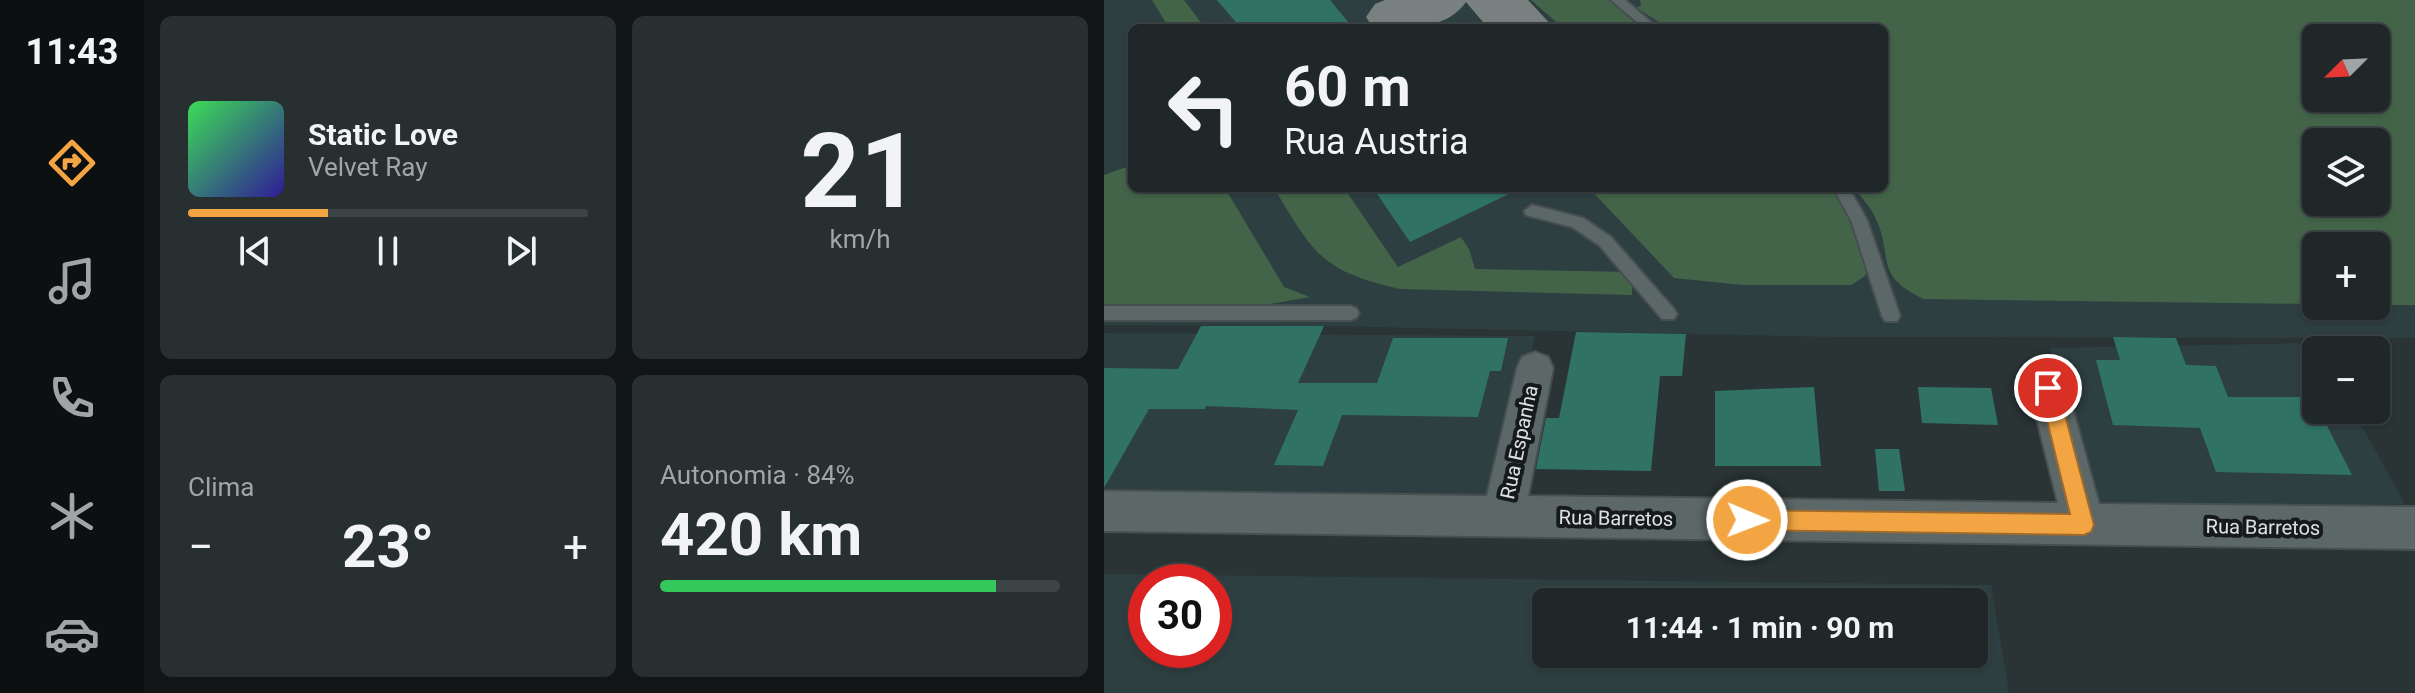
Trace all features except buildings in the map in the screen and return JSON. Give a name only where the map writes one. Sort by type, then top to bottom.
[{"type":"street","name":"Rua Espanha","points":[[1503,517],[1535,368]]},
{"type":"street","points":[[2048,388],[2084,525]]},
{"type":"street","name":"Rua Barretos","points":[[1104,511],[2415,528]]},
{"type":"lane","points":[[1617,0],[1647,24]]},
{"type":"lane","points":[[1843,192],[1859,220],[1891,316]]},
{"type":"lane","points":[[1532,211],[1577,222],[1605,241],[1668,314]]},
{"type":"lane","points":[[1104,313],[1350,313]]},
{"type":"shaded area","points":[[1104,0],[2415,0],[2415,338],[1833,337],[1324,326],[1104,325]]},
{"type":"shaded area","points":[[1104,333],[1535,336],[1494,503],[1104,494]]},
{"type":"shaded area","points":[[2302,343],[2302,424],[2361,424],[2405,504],[2087,509],[2050,348]]},
{"type":"shaded area","points":[[1104,574],[1128,574],[1128,668],[1232,668],[1232,576],[1991,585],[2009,693],[1104,693]]},
{"type":"green space","points":[[1152,0],[1184,0],[1202,24],[1167,24]]},
{"type":"green space","points":[[1531,0],[1617,0],[1647,24],[1558,24]]},
{"type":"green space","points":[[1640,0],[2415,0],[2415,305],[2390,305],[2390,232],[2302,232],[2302,304],[1924,299],[1908,290],[1891,274],[1876,219],[1858,192],[1888,192],[1888,24],[1662,24],[1637,8],[1641,5]]},
{"type":"green space","points":[[1128,166],[1128,192],[1227,192],[1284,287],[1310,297],[1219,313],[1104,313],[1104,175]]},
{"type":"green space","points":[[1276,192],[1347,192],[1398,267],[1461,237],[1469,249],[1475,269],[1632,272],[1632,295],[1400,289],[1336,267],[1299,229]]},
{"type":"green space","points":[[1593,192],[1843,192],[1872,258],[1865,276],[1851,285],[1743,285],[1674,278]]},
{"type":"taxiway","points":[[1396,17],[1438,0]]},
{"type":"taxiway","points":[[1494,0],[1519,24]]},
{"type":"route","points":[[1747,520],[2084,525],[2048,388]]}]
